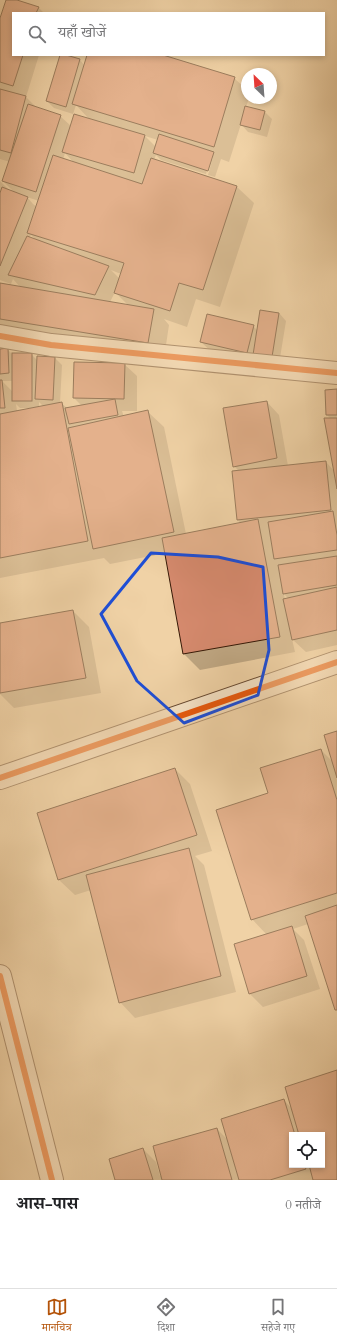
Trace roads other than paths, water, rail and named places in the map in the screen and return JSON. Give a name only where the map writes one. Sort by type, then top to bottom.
[{"type":"street","points":[[0,336],[51,345],[337,373]]},
{"type":"street","points":[[0,778],[337,662]]},
{"type":"street","points":[[0,976],[52,1180]]}]
